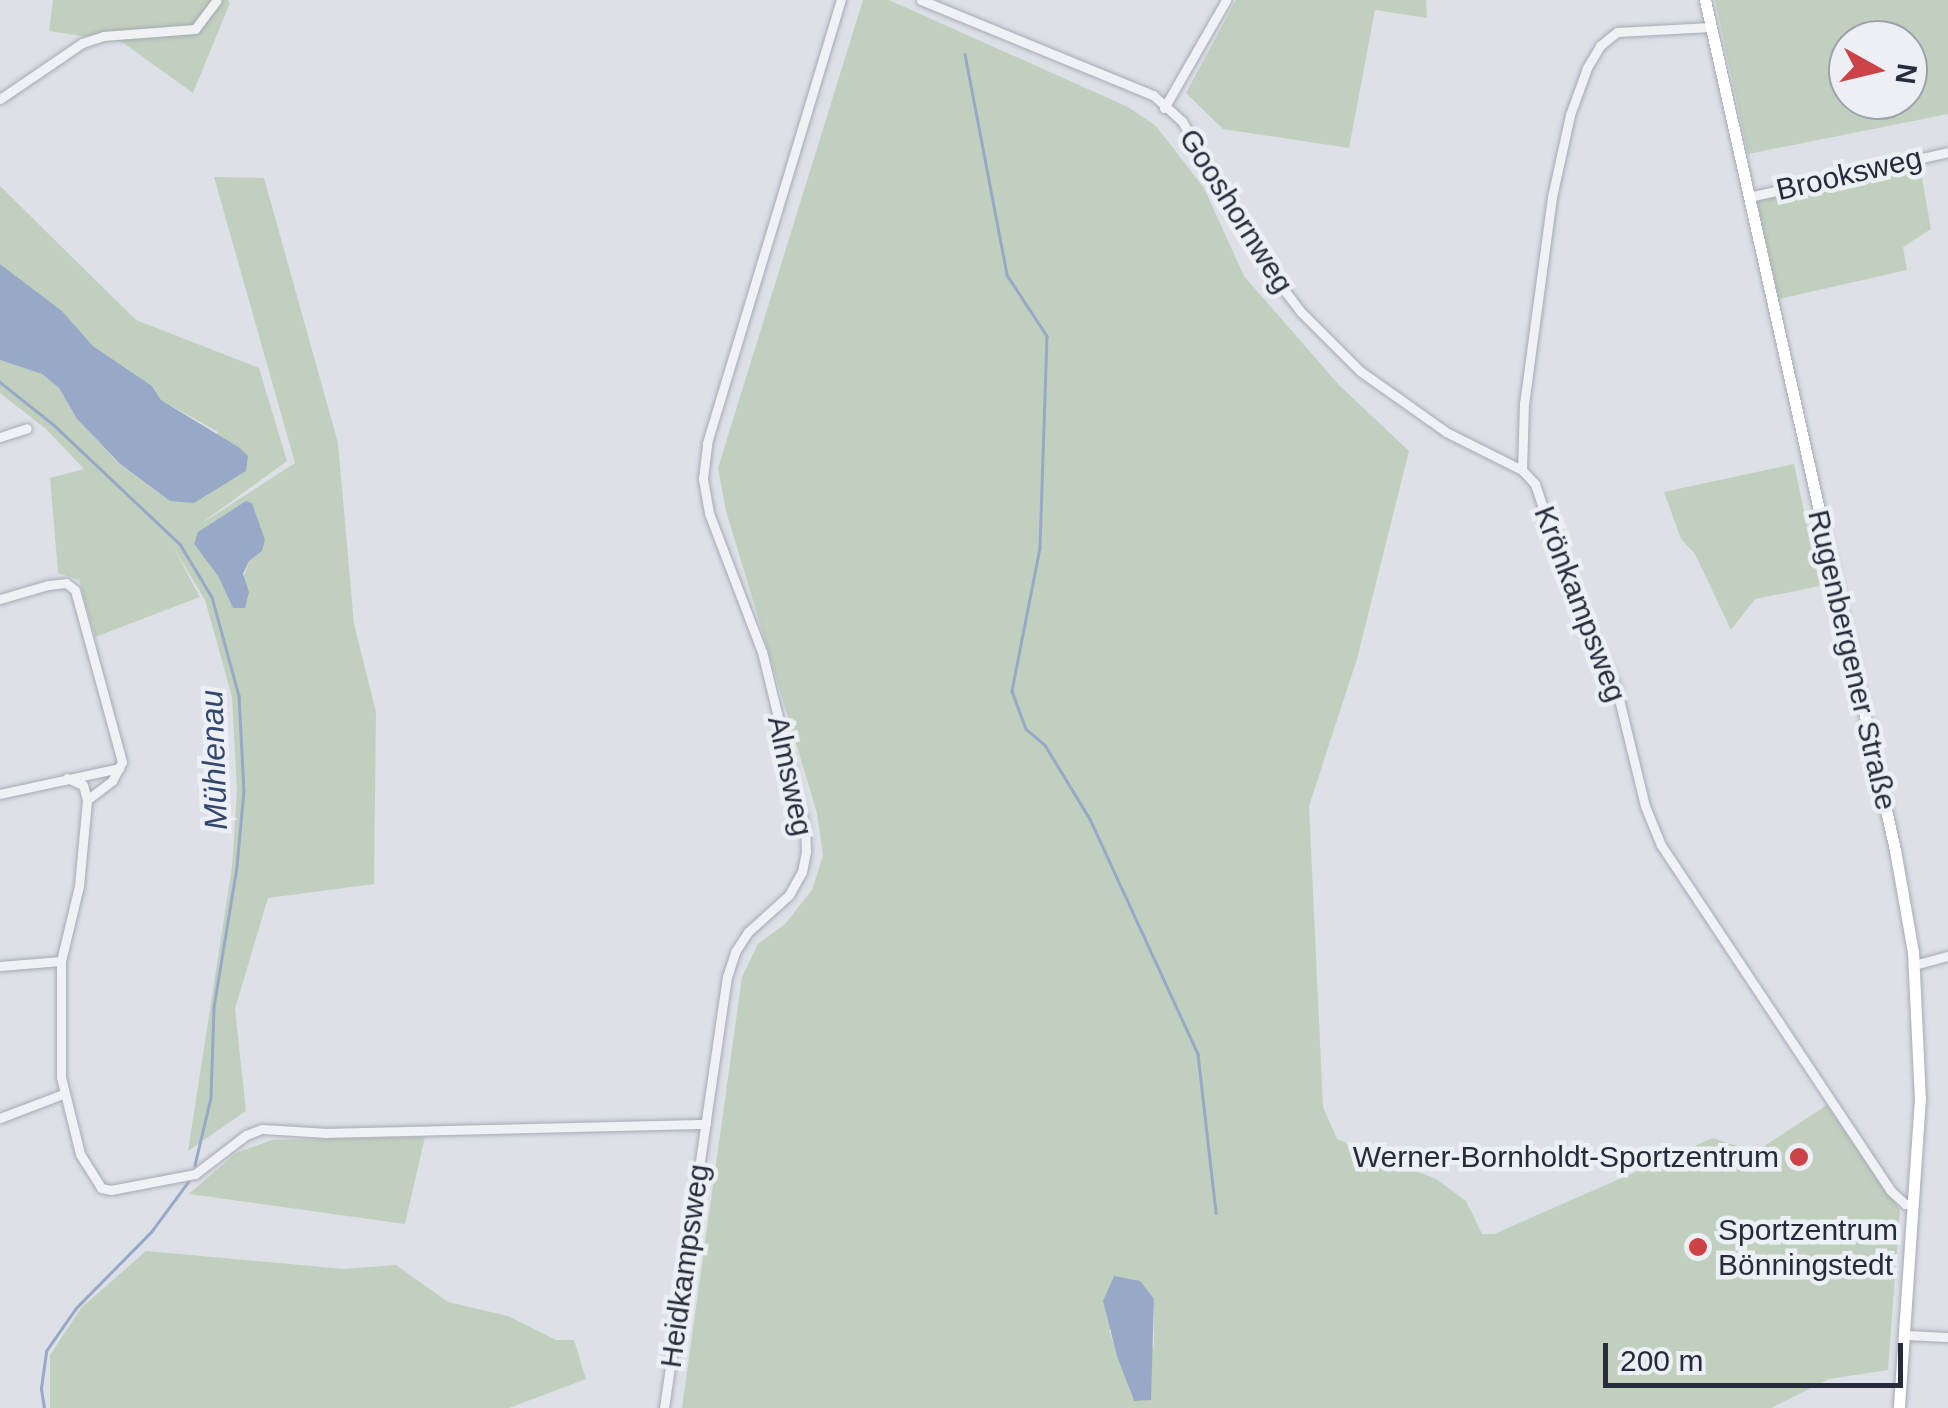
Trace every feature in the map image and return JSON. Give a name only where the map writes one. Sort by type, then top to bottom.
[{"type":"main road","name":"Rugenbergener Straße","points":[[1705,0],[1895,850],[1914,964],[1920,1098],[1899,1408]]},
{"type":"street","points":[[0,99],[82,42],[102,36],[196,29],[217,0]]},
{"type":"street","name":"Almsweg","points":[[706,1124],[735,952],[748,932],[789,895],[802,872],[806,852],[805,828],[762,652],[709,512],[703,478],[707,443],[841,0]]},
{"type":"street","name":"Gooshornweg","points":[[922,0],[1153,95],[1182,121],[1260,258],[1313,324],[1360,371],[1421,415],[1472,447],[1522,470]]},
{"type":"street","points":[[1164,108],[1226,0]]},
{"type":"street","name":"Krönkampsweg","points":[[1711,27],[1617,32],[1600,46],[1587,68],[1570,115],[1552,197],[1524,403],[1522,470],[1535,484],[1570,588],[1616,687],[1644,806],[1661,845],[1890,1190],[1905,1204],[1913,1204]]},
{"type":"street","name":"Brooksweg","points":[[1749,197],[1948,152]]},
{"type":"street","points":[[0,437],[27,428]]},
{"type":"street","points":[[0,599],[48,584],[66,582],[76,590],[120,753],[120,768],[112,780],[87,800]]},
{"type":"street","points":[[0,794],[120,768]]},
{"type":"street","points":[[67,778],[83,786],[87,800],[79,886],[61,961],[63,1094],[80,1154],[94,1180],[111,1190],[194,1174],[246,1135],[262,1129],[327,1133],[706,1124]]},
{"type":"street","points":[[1914,964],[1948,956]]},
{"type":"street","points":[[0,966],[61,961]]},
{"type":"street","points":[[0,1118],[63,1094]]},
{"type":"street","name":"Heidkampsweg","points":[[664,1408],[706,1124]]},
{"type":"street","points":[[1905,1332],[1948,1337]]},
{"type":"green space","points":[[53,0],[230,3],[193,93],[122,42],[49,31]]},
{"type":"green space","points":[[863,0],[889,0],[1128,107],[1156,126],[1204,188],[1244,276],[1339,385],[1409,451],[1357,659],[1309,806],[1323,1107],[1337,1139],[1436,1179],[1466,1201],[1482,1234],[1494,1234],[1713,1138],[1755,1152],[1827,1105],[1900,1210],[1888,1370],[1829,1379],[1771,1408],[682,1408],[742,977],[758,944],[785,924],[812,890],[823,855],[817,813],[726,511],[718,468]],"holes":[[[1154,1299],[1154,1345],[1133,1400],[1109,1330]]]},
{"type":"green space","points":[[1236,0],[1426,0],[1427,18],[1375,10],[1349,148],[1223,129],[1186,93]]},
{"type":"green space","points":[[1715,0],[1948,0],[1948,114],[1928,118],[1928,20],[1828,20],[1828,120],[1918,120],[1748,154]]},
{"type":"green space","points":[[1920,167],[1931,229],[1903,247],[1907,270],[1779,299],[1757,201]]},
{"type":"green space","points":[[214,177],[264,178],[338,443],[354,624],[376,712],[374,884],[268,898],[235,1009],[246,1111],[188,1151],[232,867],[237,790],[232,697],[205,600],[173,547],[200,597],[95,637],[79,580],[58,573],[50,478],[84,469],[46,429],[0,393],[0,360],[42,374],[59,388],[77,419],[119,464],[170,501],[218,432],[161,400],[152,386],[93,346],[62,311],[0,264],[0,186],[136,320],[259,368],[287,461],[199,525],[295,463]],"holes":[[[194,544],[262,551],[249,561],[233,608],[218,576]]]},
{"type":"green space","points":[[1794,464],[1820,586],[1755,599],[1731,630],[1695,554],[1681,539],[1664,492]]},
{"type":"green space","points":[[425,1137],[405,1224],[189,1194],[236,1153],[272,1140]]},
{"type":"green space","points":[[146,1251],[344,1269],[396,1265],[448,1302],[508,1316],[556,1340],[574,1340],[586,1379],[509,1408],[50,1408],[50,1355],[81,1308]]},
{"type":"water","points":[[0,264],[62,311],[93,346],[152,386],[161,400],[240,448],[248,456],[246,471],[194,503],[170,501],[120,464],[77,419],[59,388],[42,374],[0,360]]},
{"type":"water","points":[[246,501],[252,503],[265,540],[262,551],[249,561],[243,574],[249,592],[245,608],[233,608],[218,576],[194,544],[198,532]]},
{"type":"water","points":[[1114,1276],[1140,1281],[1154,1299],[1151,1400],[1134,1401],[1117,1356],[1103,1301]]},
{"type":"waterway","points":[[965,54],[1007,275],[1047,336],[1040,548],[1012,691],[1026,729],[1045,745],[1090,819],[1198,1054],[1216,1213]]},
{"type":"waterway","name":"Mühlenau","points":[[0,382],[54,425],[180,544],[212,597],[239,696],[244,790],[237,867],[214,1008],[211,1098],[195,1165]]},
{"type":"waterway","name":"Mühlenau","points":[[44,1408],[41,1388],[46,1351],[76,1308],[151,1232],[188,1182]]},
{"type":"place","name":"Werner-Bornholdt-Sportzentrum","points":[[1799,1157]]},
{"type":"place","name":"Sportzentrum Bönningstedt","points":[[1698,1247]]}]
